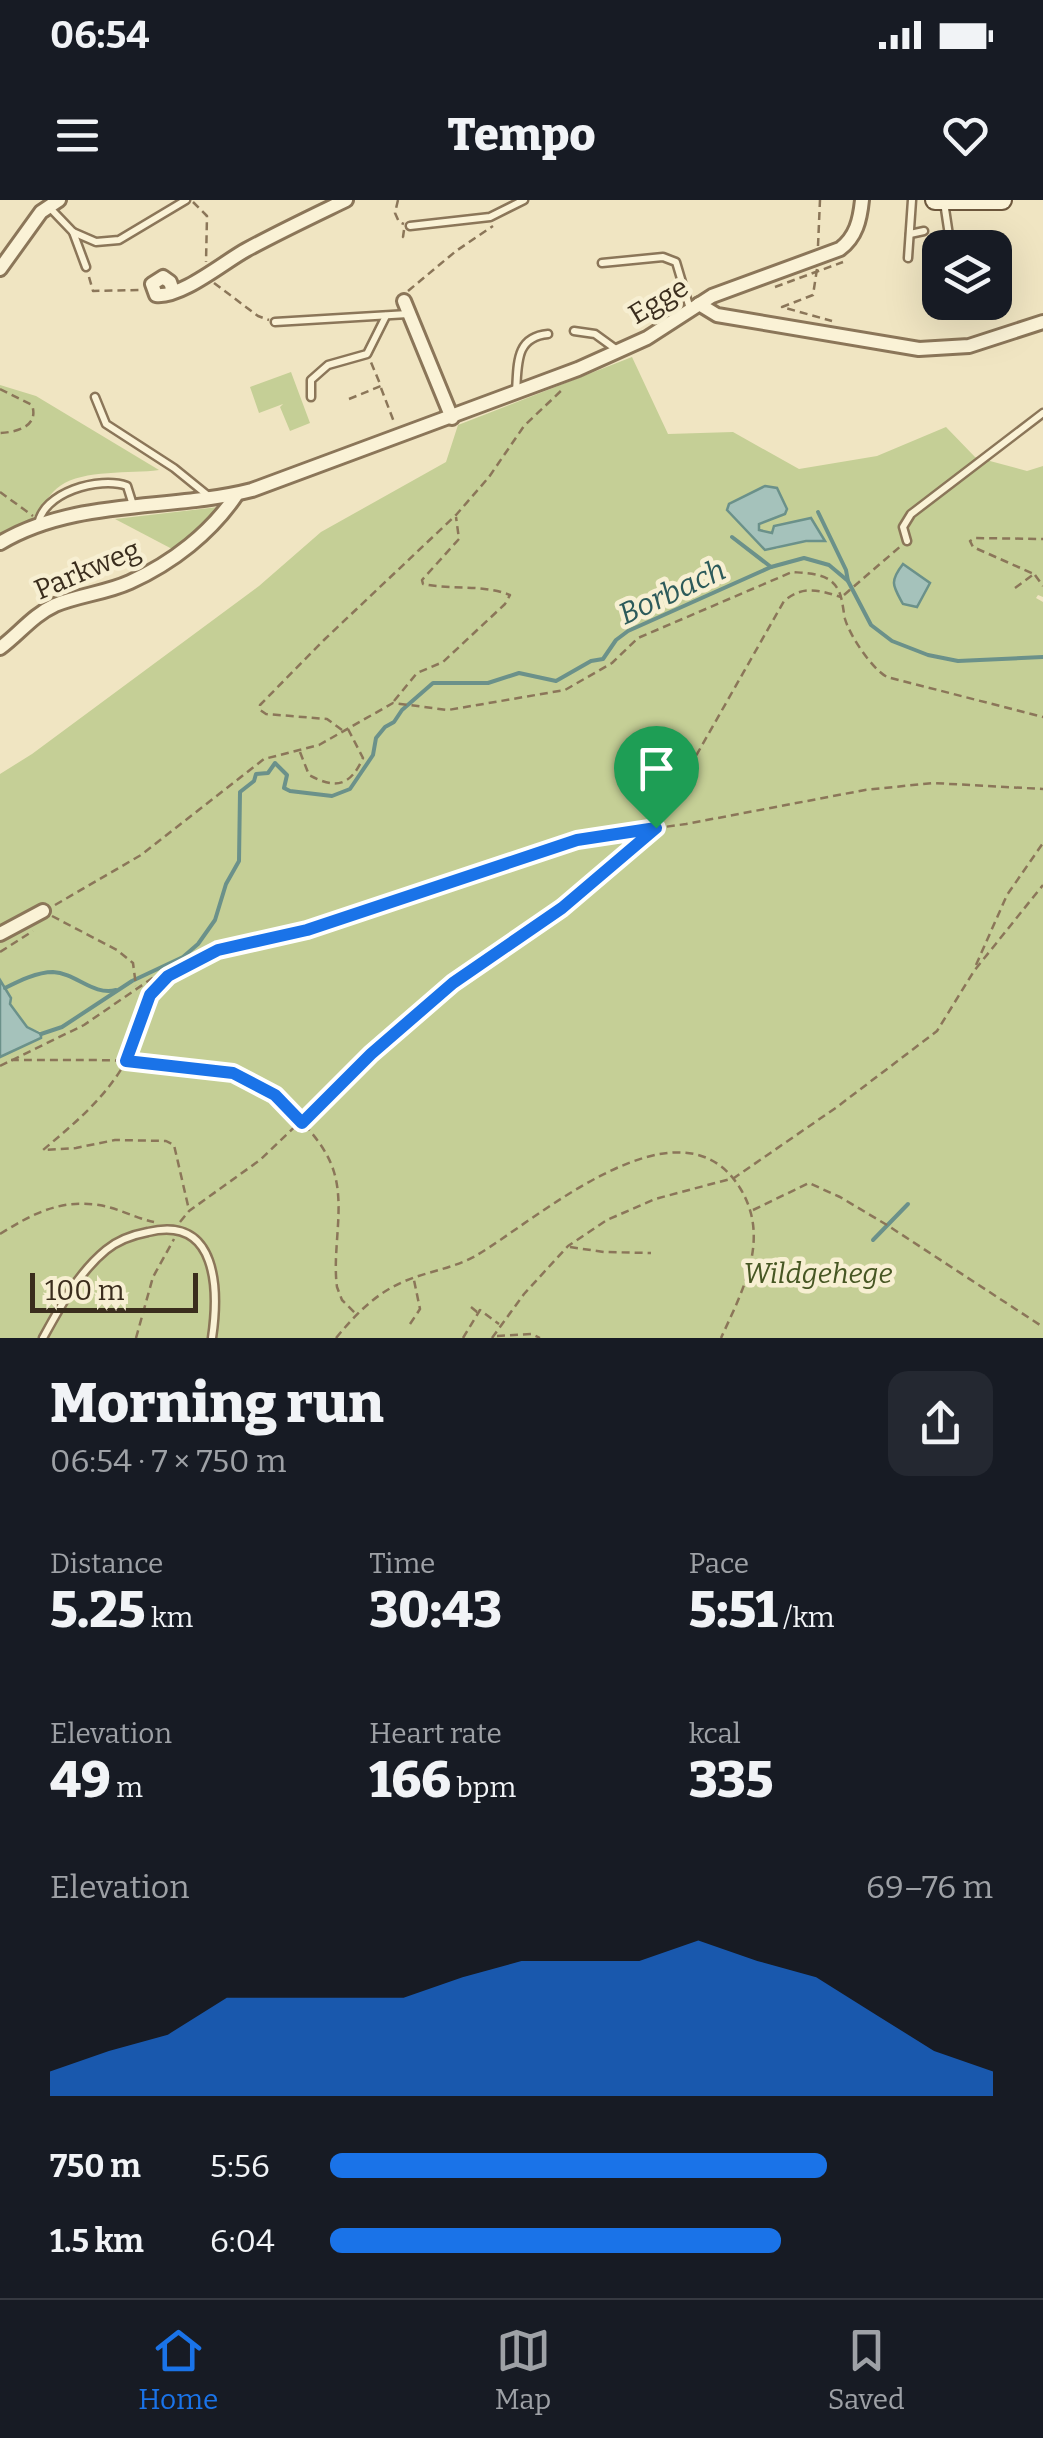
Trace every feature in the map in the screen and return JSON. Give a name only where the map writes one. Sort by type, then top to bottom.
[{"type":"main road","points":[[934,200],[1002,200]]},
{"type":"street","points":[[152,290],[162,296],[212,277],[245,250],[346,200]]},
{"type":"street","name":"Egge","points":[[0,543],[38,526],[133,506],[237,494],[452,418],[618,351],[660,331],[726,290],[818,259],[848,243],[858,225],[862,200]]},
{"type":"street","points":[[0,269],[49,205]]},
{"type":"street","points":[[407,307],[452,418]]},
{"type":"street","points":[[695,307],[717,315],[905,348],[953,349],[1043,322]]},
{"type":"street","name":"Parkweg","points":[[0,648],[55,605],[128,583],[175,555],[222,517],[237,494]]},
{"type":"street","points":[[0,934],[43,912]]},
{"type":"lane","points":[[73,232],[96,242],[119,240],[189,200]]},
{"type":"lane","points":[[410,226],[490,216],[524,200]]},
{"type":"lane","points":[[908,258],[912,200]]},
{"type":"lane","points":[[944,200],[948,230]]},
{"type":"lane","points":[[49,205],[73,232],[86,266]]},
{"type":"lane","points":[[910,234],[922,232]]},
{"type":"lane","points":[[602,263],[662,257],[676,262],[695,307]]},
{"type":"lane","points":[[275,322],[386,315],[407,307]]},
{"type":"lane","points":[[312,398],[311,380],[328,364],[368,354],[386,315]]},
{"type":"lane","points":[[574,331],[594,334],[618,351]]},
{"type":"lane","points":[[516,392],[522,346],[531,337],[548,334]]},
{"type":"lane","points":[[95,397],[106,424],[174,468],[212,499]]},
{"type":"lane","points":[[907,540],[903,535],[906,519],[1043,412]]},
{"type":"lane","points":[[38,526],[39,514],[56,495],[115,481],[128,486],[133,506]]},
{"type":"lane","points":[[43,1338],[72,1288],[105,1250],[134,1235],[176,1228],[200,1246],[212,1268],[217,1302],[212,1338]]},
{"type":"path","points":[[189,200],[206,216],[206,264],[212,277],[258,316],[275,322]]},
{"type":"path","points":[[398,200],[395,213],[399,222],[410,226]]},
{"type":"path","points":[[820,200],[813,295],[782,307],[825,318],[844,327],[844,336]]},
{"type":"path","points":[[407,307],[419,280],[491,227]]},
{"type":"path","points":[[86,266],[93,291],[152,290]]},
{"type":"path","points":[[368,354],[399,438]]},
{"type":"path","points":[[348,399],[381,386]]},
{"type":"path","points":[[0,389],[32,405],[35,417],[19,430],[0,433]]},
{"type":"path","points":[[300,751],[309,775],[330,786],[344,783],[363,758],[345,730],[327,718],[266,714],[260,706],[324,639],[456,515],[489,477],[524,426],[556,398]]},
{"type":"path","points":[[0,492],[33,516],[38,526]]},
{"type":"path","points":[[43,912],[142,855],[264,759],[300,751],[393,703],[417,673],[443,662],[505,604],[510,594],[490,587],[442,588],[423,584],[422,580],[459,540],[456,515]]},
{"type":"path","points":[[1043,539],[970,541],[974,547],[1034,574],[1043,586]]},
{"type":"path","points":[[842,598],[907,540]]},
{"type":"path","points":[[393,703],[448,710],[565,690],[612,663],[638,638],[792,572],[832,581],[842,598],[846,622],[874,670],[903,683],[1043,717]]},
{"type":"path","points":[[1015,588],[1034,574]]},
{"type":"path","points":[[136,1338],[153,1276],[173,1243],[176,1228],[189,1212],[260,1160],[371,1054],[453,983],[562,908],[656,828],[784,601],[795,592],[808,589],[842,598]]},
{"type":"path","points":[[189,1212],[181,1165],[174,1145],[166,1141],[115,1140],[44,1150],[100,1101],[126,1061],[150,995],[168,976],[218,950],[307,930],[577,840],[866,790],[933,783],[1043,789]]},
{"type":"path","points":[[974,971],[1007,895],[1043,843]]},
{"type":"path","points":[[493,1337],[568,1246],[607,1220],[655,1200],[734,1178],[837,1108],[937,1030],[974,971],[1043,885]]},
{"type":"path","points":[[43,912],[117,950],[133,963],[136,987]]},
{"type":"path","points":[[0,1066],[84,1026],[154,977],[168,976]]},
{"type":"path","points":[[9,1060],[126,1061],[233,1073],[275,1095],[320,1142],[334,1173],[338,1197],[337,1287],[342,1300],[356,1314]]},
{"type":"path","points":[[336,1338],[372,1299],[414,1278],[473,1258],[537,1213],[594,1180],[661,1152],[681,1152],[709,1160],[734,1178],[750,1211],[756,1237],[751,1266],[721,1338]]},
{"type":"path","points":[[750,1211],[770,1198],[809,1183],[871,1216],[1043,1328]]},
{"type":"path","points":[[0,1234],[35,1211],[70,1205],[98,1205],[164,1228]]},
{"type":"path","points":[[568,1246],[604,1252],[651,1252]]},
{"type":"path","points":[[410,1324],[420,1309],[414,1278]]},
{"type":"path","points":[[471,1306],[477,1312],[480,1306]]},
{"type":"path","points":[[480,1306],[500,1325]]},
{"type":"path","points":[[463,1338],[480,1306]]},
{"type":"path","points":[[493,1337],[532,1334],[540,1338]]},
{"type":"green space","name":"Wildgehege","points":[[632,357],[668,434],[733,432],[799,469],[877,456],[946,427],[975,457],[1027,471],[1043,466],[1043,597],[1036,598],[1043,602],[1043,1338],[0,1338],[0,1057],[41,1038],[41,1032],[27,1027],[10,1004],[11,998],[0,980],[0,774],[259,586],[321,532],[446,462],[458,425]],"holes":[[[764,486],[785,514],[758,524],[758,530],[773,533],[811,518],[824,541],[793,543],[776,549],[729,504]]]},
{"type":"green space","points":[[291,372],[310,423],[290,431],[280,407],[283,404],[259,413],[250,387]]},
{"type":"green space","points":[[0,385],[36,396],[159,470],[94,475],[70,481],[55,490],[29,522],[0,535]]},
{"type":"green space","points":[[227,506],[174,550],[115,519]]},
{"type":"water","points":[[765,486],[777,488],[787,509],[785,514],[759,524],[759,530],[772,533],[774,526],[811,518],[825,541],[765,550],[727,510],[729,504]]},
{"type":"water","points":[[903,564],[930,583],[917,607],[903,604],[895,588],[894,580]]},
{"type":"water","points":[[0,980],[11,998],[10,1004],[41,1038],[0,1057]]},
{"type":"waterway","points":[[818,512],[848,581]]},
{"type":"waterway","points":[[732,537],[771,567]]},
{"type":"waterway","name":"Borbach","points":[[41,1034],[62,1027],[132,981],[183,957],[198,944],[215,920],[226,884],[239,861],[240,792],[254,781],[256,774],[268,773],[275,763],[287,775],[284,788],[290,791],[332,796],[350,789],[373,755],[376,738],[433,683],[488,683],[519,673],[556,681],[591,661],[603,659],[628,631],[771,567],[804,558],[829,565],[848,581],[871,625],[892,641],[958,661],[1043,657]]},
{"type":"waterway","points":[[5,988],[34,975],[53,972],[100,990],[116,990]]},
{"type":"waterway","points":[[873,1240],[908,1204]]},
{"type":"route","points":[[656,828],[562,908],[453,983],[371,1054],[302,1123],[275,1095],[233,1073],[126,1061],[150,995],[168,976],[218,950],[307,930],[577,840],[656,828]]}]
